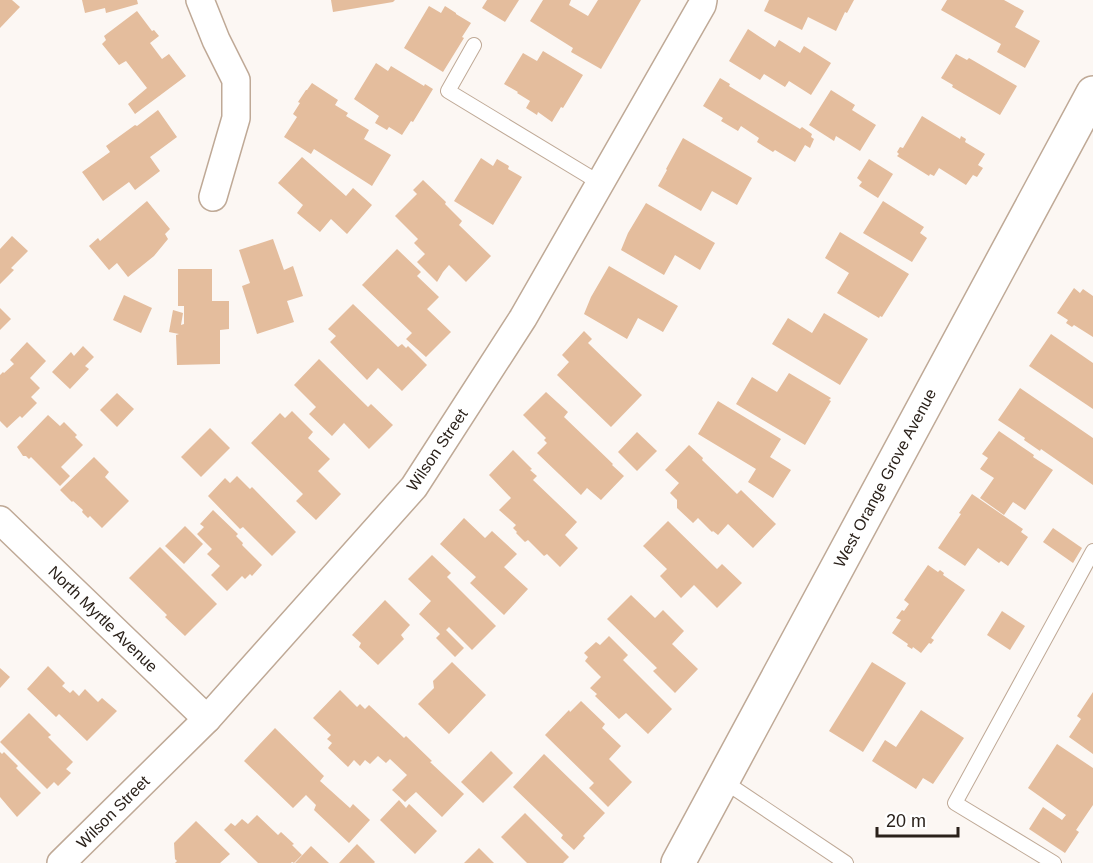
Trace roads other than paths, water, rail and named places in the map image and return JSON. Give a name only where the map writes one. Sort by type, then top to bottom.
[{"type":"street","points":[[200,0],[216,40],[236,80],[236,118],[213,197]]},
{"type":"street","name":"Wilson Street","points":[[61,863],[207,719],[414,487],[523,318],[703,0]]},
{"type":"street","name":"West Orange Grove Avenue","points":[[678,863],[1093,93]]},
{"type":"street","name":"North Myrtle Avenue","points":[[0,520],[207,719]]},
{"type":"lane","points":[[474,45],[448,91],[600,183]]},
{"type":"lane","points":[[1054,863],[955,803],[1093,551]]},
{"type":"lane","points":[[722,780],[846,863]]}]
